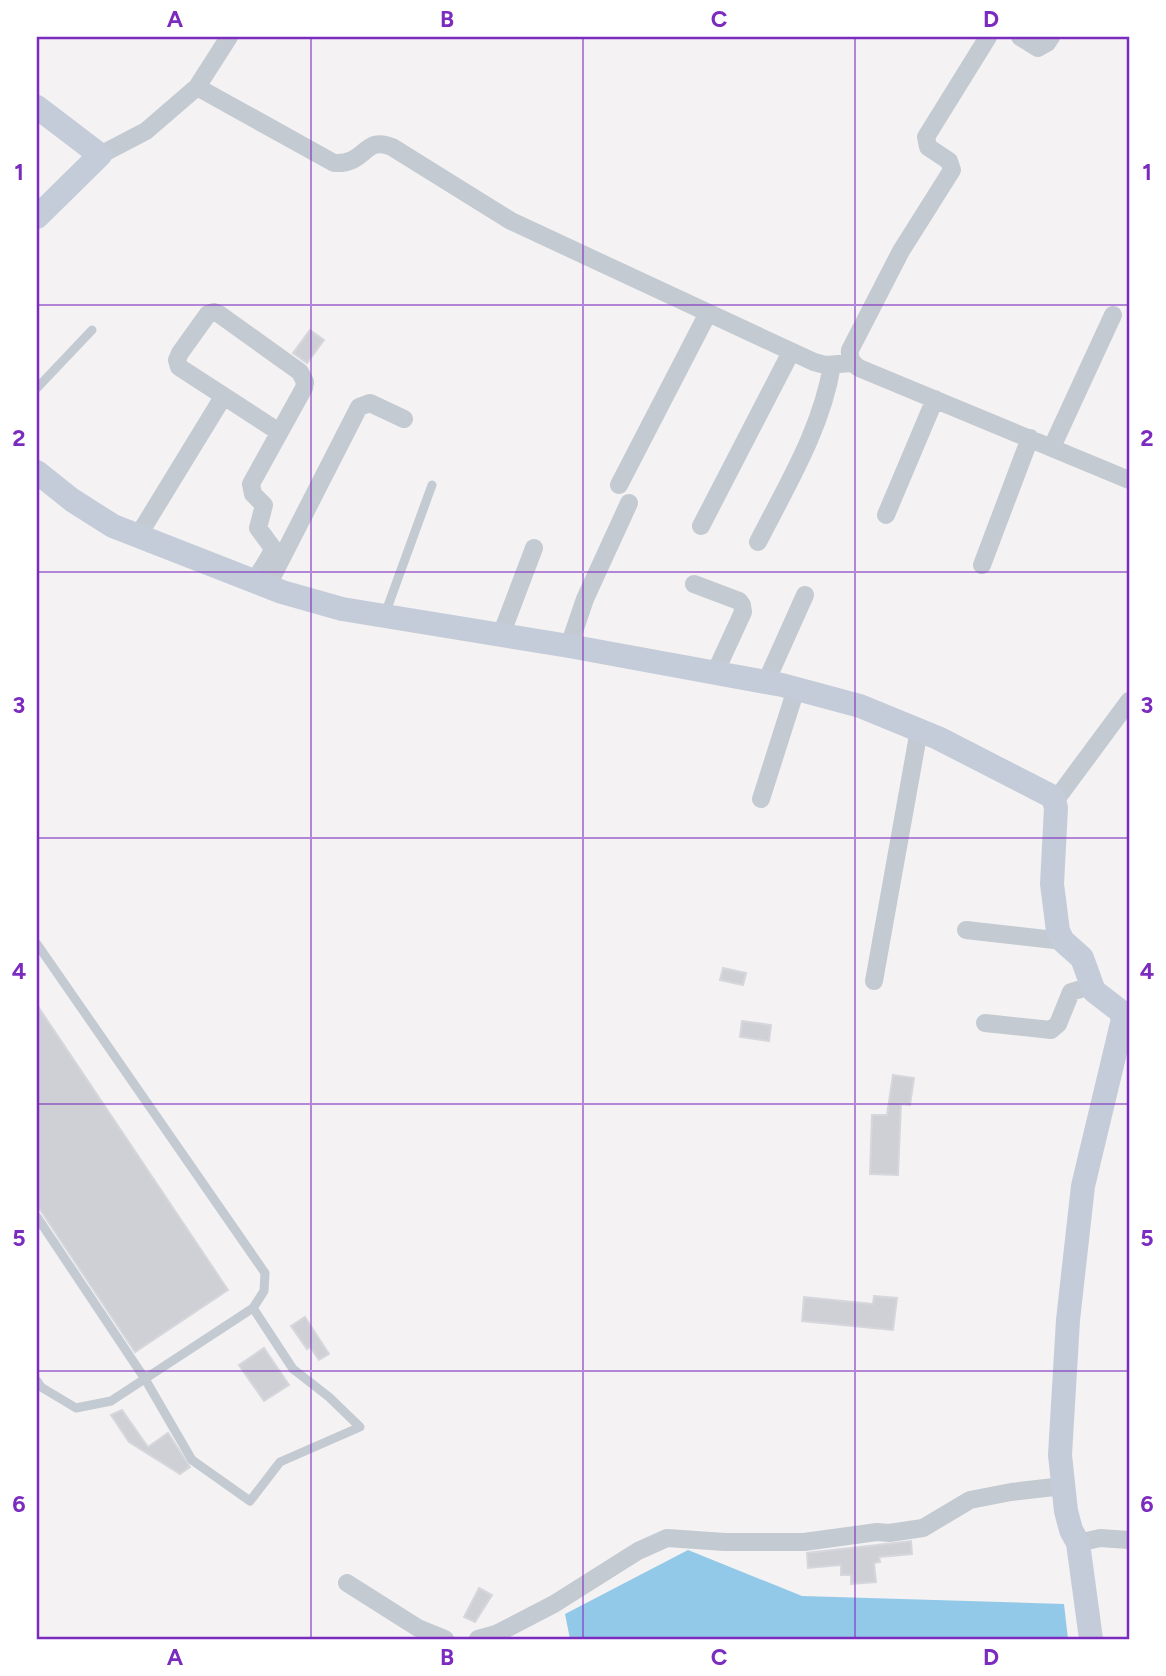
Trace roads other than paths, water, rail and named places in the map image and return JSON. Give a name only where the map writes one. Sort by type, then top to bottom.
[{"type":"street","points":[[37,217],[100,155],[146,131],[197,87],[229,37]]},
{"type":"street","points":[[852,363],[850,350],[874,300],[952,170],[949,161],[928,147],[926,137],[988,37]]},
{"type":"street","points":[[1020,37],[1038,48],[1051,37]]},
{"type":"street","points":[[197,87],[334,163],[356,160],[376,144],[392,147],[511,221],[791,352],[814,362],[832,365],[852,363],[1129,480]]},
{"type":"street","points":[[37,107],[100,155]]},
{"type":"street","points":[[261,584],[272,547],[258,528],[264,505],[253,494],[251,484],[304,388],[303,376],[214,312],[204,318],[177,360],[179,367],[279,432]]},
{"type":"street","points":[[619,485],[708,313]]},
{"type":"street","points":[[1052,447],[1113,315]]},
{"type":"street","points":[[701,526],[791,352]]},
{"type":"street","points":[[758,542],[815,428],[824,405],[832,365]]},
{"type":"street","points":[[138,536],[223,397]]},
{"type":"street","points":[[886,515],[935,399]]},
{"type":"street","points":[[261,584],[359,407],[370,402],[404,419]]},
{"type":"street","points":[[982,565],[1030,438]]},
{"type":"street","points":[[37,472],[72,500],[113,526],[261,584],[342,609],[766,682],[860,706],[919,730],[1049,794],[1055,801]]},
{"type":"street","points":[[569,646],[585,598],[629,503]]},
{"type":"street","points":[[501,635],[534,548]]},
{"type":"street","points":[[694,584],[742,605],[743,612],[715,673]]},
{"type":"street","points":[[766,682],[805,595]]},
{"type":"street","points":[[761,799],[796,689]]},
{"type":"street","points":[[1091,1639],[1078,1543],[1066,1511],[1060,1455],[1068,1320],[1083,1186],[1122,1047],[1126,1014],[1122,1014],[1097,995],[1091,986],[1082,958],[1063,941],[1058,931],[1052,884],[1055,801],[1129,701]]},
{"type":"street","points":[[874,981],[919,730]]},
{"type":"street","points":[[966,930],[1063,941]]},
{"type":"street","points":[[985,1023],[1043,1030],[1055,1028],[1071,992],[1091,986]]},
{"type":"street","points":[[478,1639],[496,1634],[554,1604],[638,1550],[667,1538],[725,1542],[804,1542],[877,1532],[889,1533],[923,1528],[970,1500],[1063,1486]]},
{"type":"street","points":[[1078,1543],[1100,1538],[1129,1539]]},
{"type":"street","points":[[347,1583],[418,1628],[445,1639]]},
{"type":"lane","points":[[39,382],[92,330]]},
{"type":"lane","points":[[385,616],[432,485]]},
{"type":"lane","points":[[37,946],[265,1273],[264,1291],[253,1308],[111,1401],[76,1408],[41,1387],[37,1381]]},
{"type":"lane","points":[[37,1217],[145,1379],[192,1460],[250,1501],[281,1462],[360,1427],[329,1397],[293,1369],[253,1308]]},
{"type":"water","points":[[688,1550],[802,1596],[1064,1604],[1068,1639],[570,1639],[565,1614]]}]
